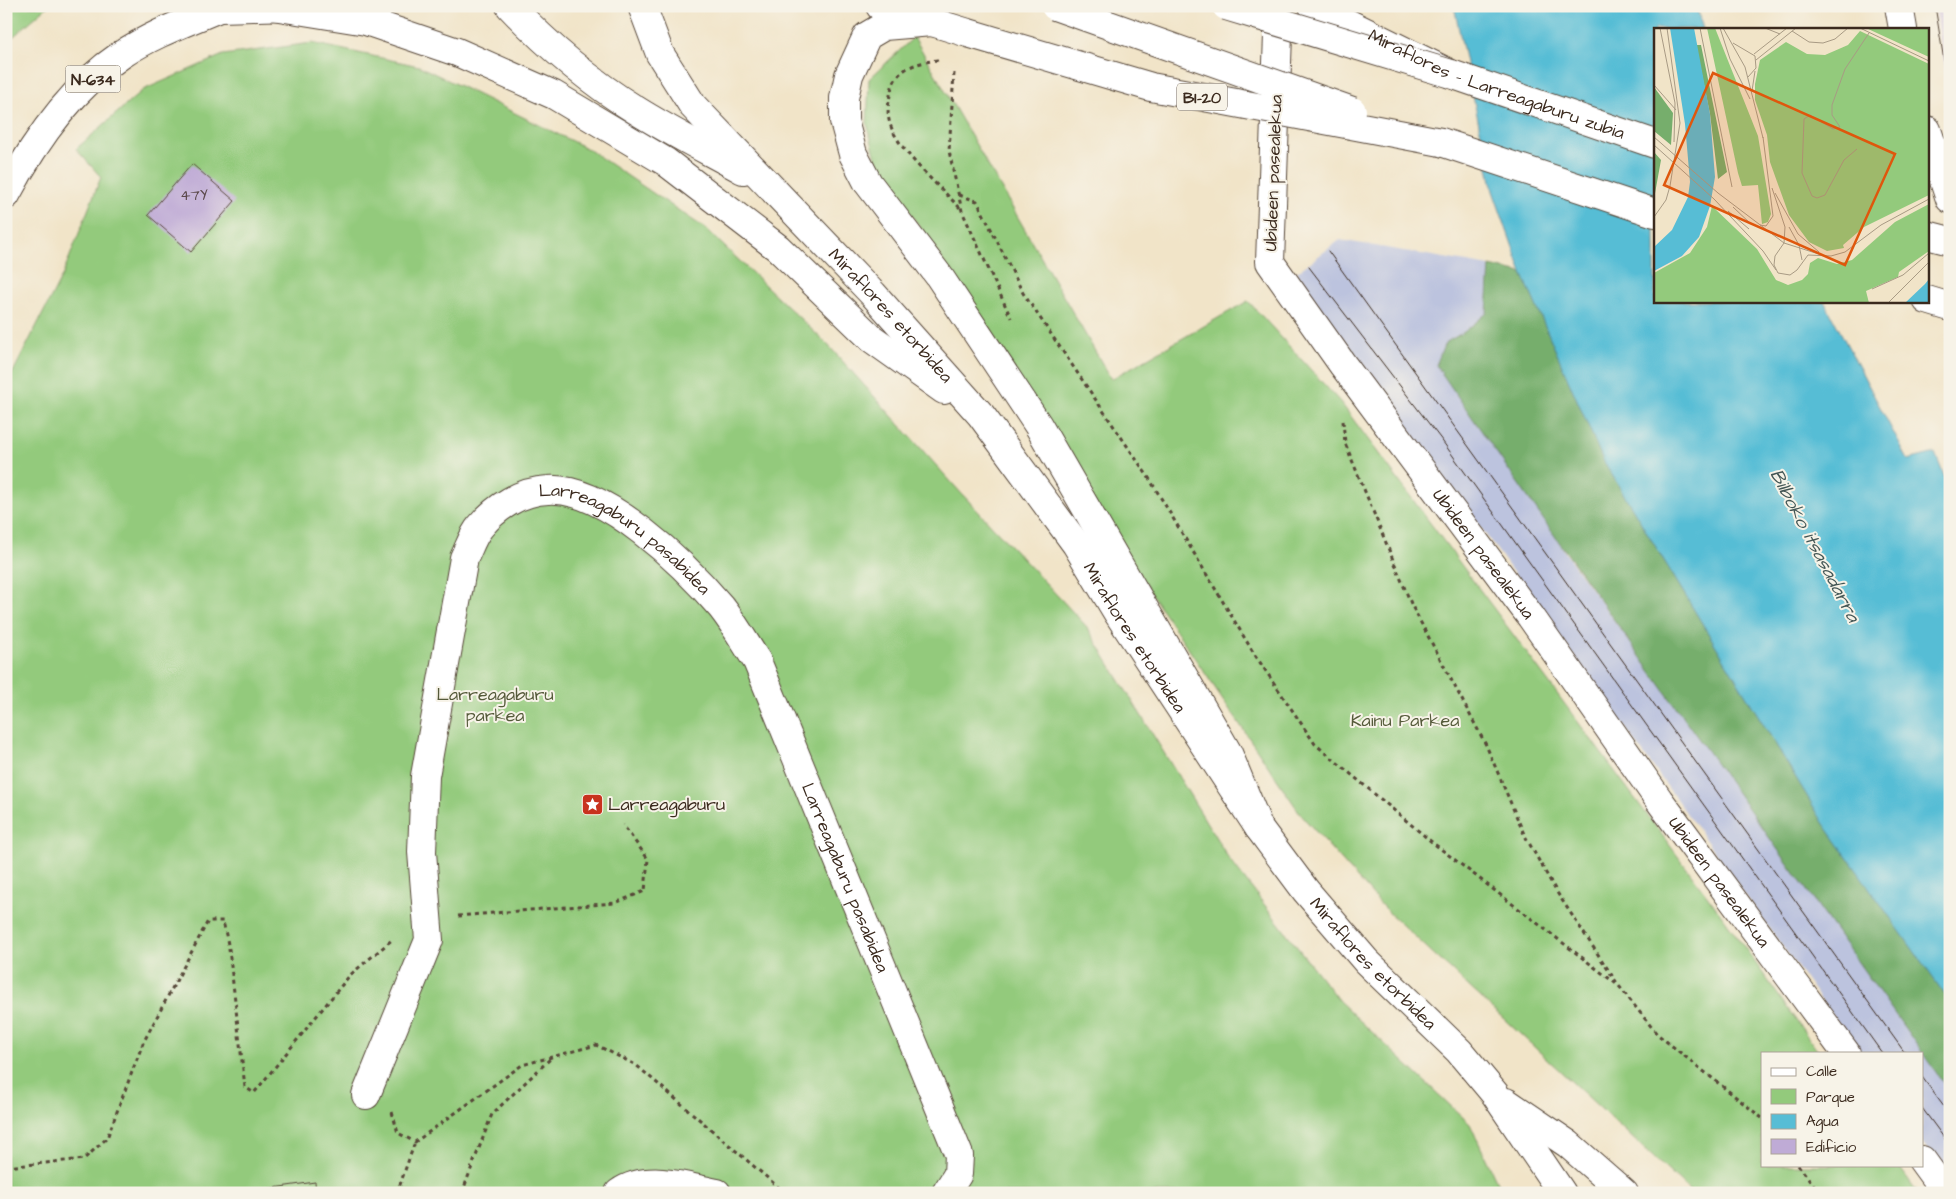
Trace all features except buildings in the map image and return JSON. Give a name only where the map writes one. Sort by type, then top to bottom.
[{"type":"main road","name":"Miraflores etorbidea","points":[[510,6],[554,50],[597,84],[636,110],[770,185]]},
{"type":"main road","name":"Miraflores etorbidea","points":[[642,6],[660,54],[693,106],[873,294],[981,415],[1076,544],[1117,612],[1259,828],[1306,891],[1366,960],[1459,1051],[1495,1094],[1562,1193]]},
{"type":"main road","name":"BI-20","points":[[880,6],[1151,87],[1440,142],[1654,213]]},
{"type":"main road","points":[[1055,6],[1440,142]]},
{"type":"main road","points":[[1226,6],[1451,74]]},
{"type":"main road","name":"Ubideen pasealekua","points":[[1279,6],[1270,262],[1343,365],[1531,618],[1665,808],[1845,1052]]},
{"type":"main road","name":"Miraflores - Larreagaburu zubia","points":[[1313,6],[1451,74],[1654,144]]},
{"type":"main road","points":[[1899,6],[1904,28]]},
{"type":"main road","points":[[221,7],[286,7],[366,21],[457,52],[554,96],[666,162],[778,248],[871,338],[981,415]]},
{"type":"main road","name":"N-634","points":[[6,195],[26,156],[56,117],[95,77],[120,56],[136,46],[169,28],[221,7]]},
{"type":"main road","points":[[932,22],[884,26],[867,36],[849,76],[844,98],[844,121],[853,154],[868,183],[939,276],[1038,425],[1228,753],[1259,828]]},
{"type":"main road","points":[[1928,133],[1950,199]]},
{"type":"main road","points":[[1928,235],[1950,241]]},
{"type":"main road","points":[[1928,300],[1950,307]]},
{"type":"main road","name":"Larreagaburu pasabidea","points":[[366,1095],[429,940],[422,852],[426,776],[464,558],[478,529],[499,508],[520,496],[548,490],[579,494],[614,511],[675,558],[722,608],[757,661],[959,1155],[958,1174],[946,1193]]},
{"type":"main road","name":"Miraflores etorbidea","points":[[1495,1094],[1538,1193]]},
{"type":"main road","name":"Miraflores etorbidea","points":[[1495,1094],[1568,1144],[1624,1193]]},
{"type":"main road","points":[[1924,1163],[1946,1193]]},
{"type":"main road","points":[[619,1193],[628,1187],[659,1182],[717,1193]]},
{"type":"path","points":[[946,59],[916,63],[901,71],[892,86],[887,107],[891,128],[903,146],[962,211]]},
{"type":"path","points":[[954,73],[948,150],[962,211],[1010,318]]},
{"type":"path","points":[[959,195],[977,201],[1023,293],[1149,478],[1253,652],[1315,744],[1433,843],[1619,986]]},
{"type":"path","points":[[1343,419],[1345,443],[1412,606],[1486,745],[1524,834],[1556,891],[1619,986],[1657,1034],[1761,1117]]},
{"type":"path","points":[[6,1167],[84,1159],[108,1138],[143,1044],[208,921],[223,922],[229,949],[245,1087],[254,1093],[350,975],[404,930],[426,918],[615,903],[645,891],[648,859],[623,825]]},
{"type":"path","points":[[397,1193],[415,1142],[522,1065],[596,1045],[636,1065],[785,1193]]},
{"type":"path","points":[[462,1193],[492,1114],[551,1058]]},
{"type":"path","points":[[379,1062],[398,1133],[415,1142]]},
{"type":"path","points":[[1799,1166],[1820,1193]]},
{"type":"shaded area","points":[[1340,240],[1490,266],[1487,313],[1464,332],[1445,343],[1566,554],[1922,1052],[1858,1052],[1484,532],[1305,303],[1297,272]]},
{"type":"shaded area","points":[[1924,1055],[1950,1092],[1950,1180],[1924,1145]]},
{"type":"green space","points":[[6,6],[48,6],[6,43]]},
{"type":"green space","name":"Kainu Parkea","points":[[914,37],[1111,379],[1248,301],[1341,403],[1726,921],[1818,1052],[1761,1052],[1761,1166],[1899,1166],[1918,1193],[1692,1193],[1385,909],[1302,816],[1156,601],[940,257],[878,166],[867,124],[869,79]]},
{"type":"green space","name":"Larreagaburu parkea","points":[[312,43],[419,66],[588,149],[706,229],[828,345],[961,493],[1087,627],[1229,859],[1339,1001],[1470,1124],[1502,1193],[6,1193],[6,386],[63,274],[101,177],[76,149],[143,90],[223,55]]},
{"type":"green space","points":[[1490,266],[1522,273],[1603,460],[1824,824],[1950,1002],[1950,1092],[1924,1055],[1924,1052],[1922,1052],[1563,548],[1436,365],[1445,343],[1464,332],[1487,313]]},
{"type":"water","name":"Bilboko itsasadarra","points":[[1454,6],[1696,6],[1703,28],[1654,28],[1654,302],[1825,302],[1908,460],[1935,453],[1950,491],[1950,1002],[1824,824],[1603,460],[1522,273],[1493,191]]},
{"type":"tram line","points":[[1328,251],[1904,1052]]},
{"type":"tram line","points":[[1309,267],[1443,442],[1881,1052]]},
{"type":"tram line","points":[[1924,1080],[1950,1115]]},
{"type":"tram line","points":[[1924,1111],[1950,1146]]},
{"type":"place","name":"Larreagaburu","points":[[592,804]]}]
